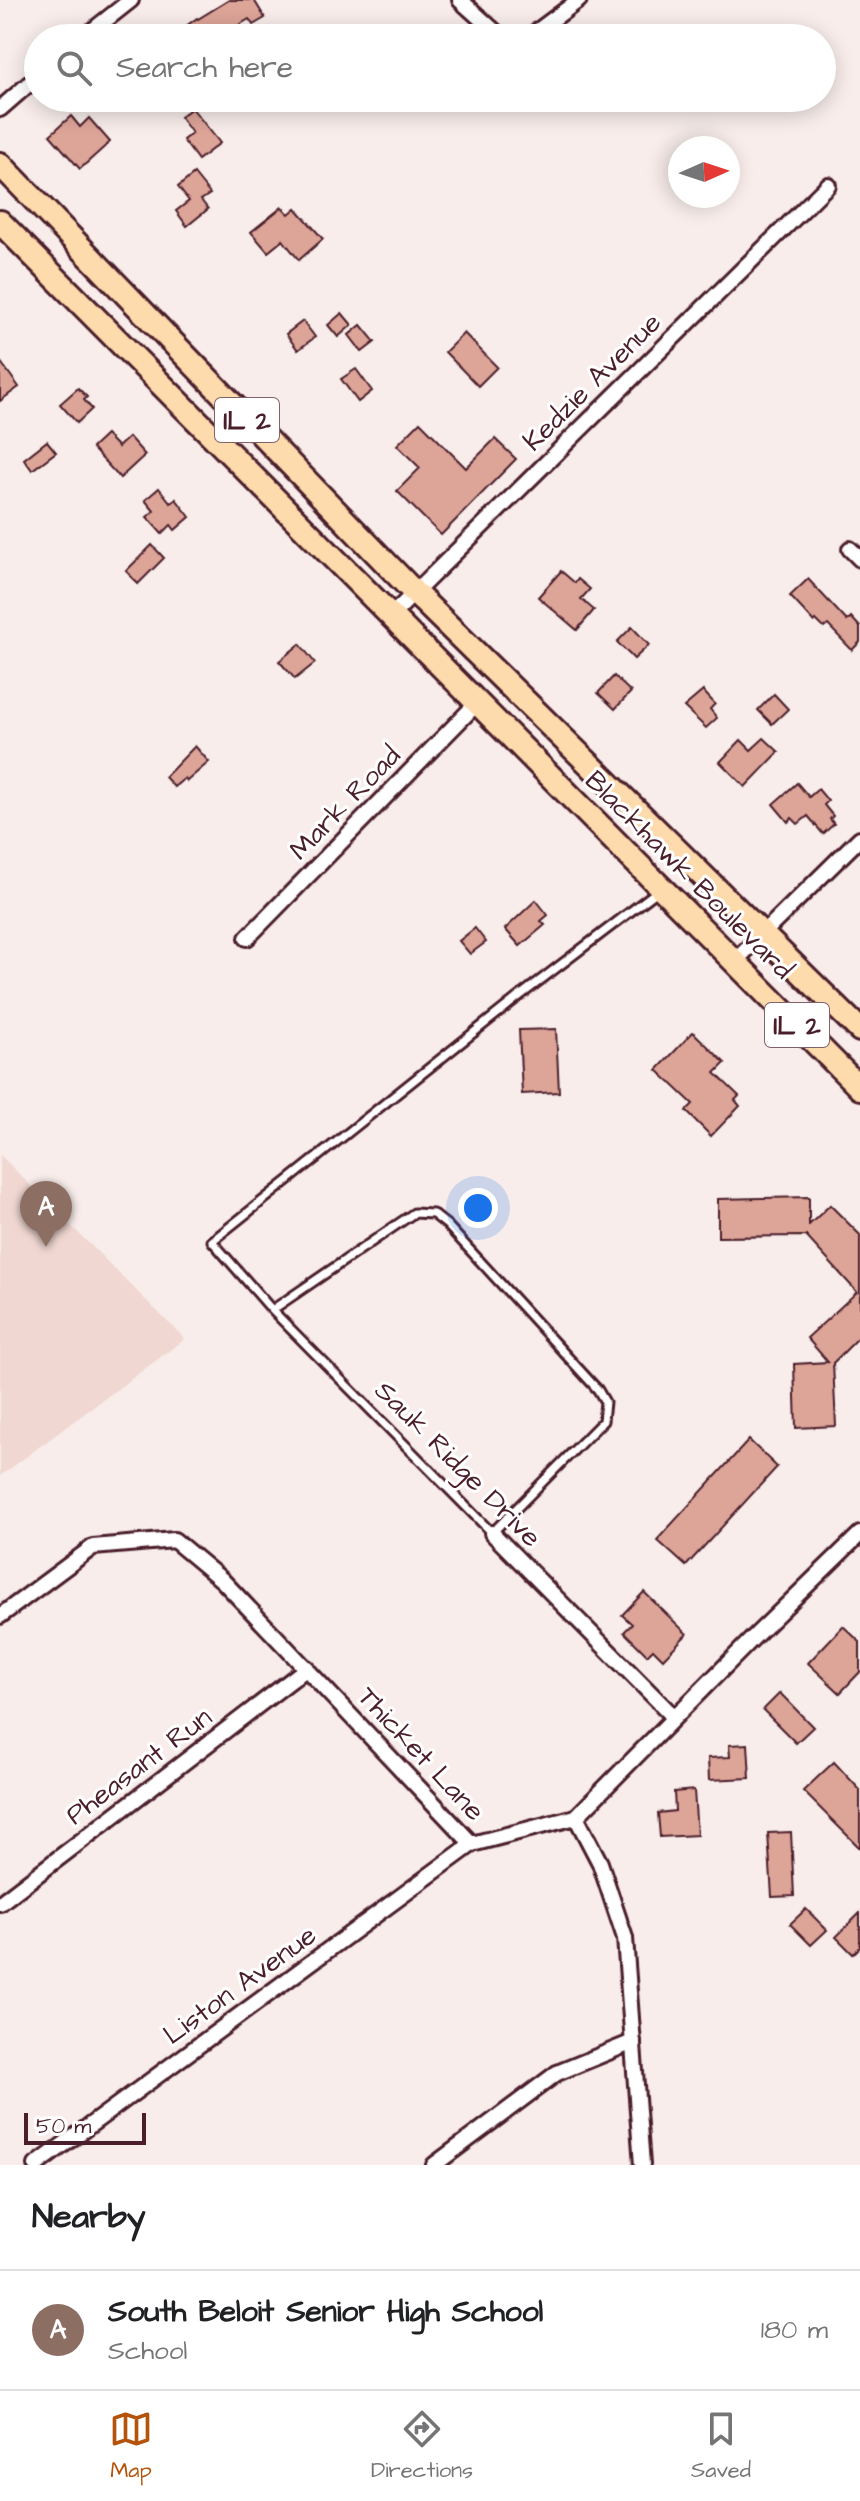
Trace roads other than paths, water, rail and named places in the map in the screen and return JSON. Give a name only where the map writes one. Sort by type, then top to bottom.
[{"type":"main road","name":"IL 2","points":[[0,164],[414,592]]},
{"type":"main road","name":"IL 2","points":[[0,222],[478,702]]},
{"type":"main road","name":"Blackhawk Boulevard","points":[[414,592],[860,1030]]},
{"type":"main road","name":"Blackhawk Boulevard","points":[[478,702],[860,1088]]},
{"type":"street","points":[[101,24],[131,0]]},
{"type":"street","points":[[460,0],[487,24]]},
{"type":"street","points":[[547,24],[579,0]]},
{"type":"street","points":[[0,109],[24,88]]},
{"type":"street","name":"Kedzie Avenue","points":[[392,615],[828,185]]},
{"type":"street","name":"Mark Road","points":[[247,938],[478,702]]},
{"type":"street","points":[[734,962],[860,838]]},
{"type":"street","name":"Sauk Ridge Drive","points":[[492,1533],[674,1717]]},
{"type":"street","points":[[642,2165],[625,1938],[600,1863],[576,1817],[860,1534]]},
{"type":"street","name":"Thicket Lane","points":[[0,1616],[93,1547],[174,1540],[222,1580],[472,1844],[576,1817]]},
{"type":"street","name":"Pheasant Run","points":[[0,1903],[307,1668]]},
{"type":"street","name":"Liston Avenue","points":[[36,2165],[472,1844]]},
{"type":"street","points":[[434,2165],[557,2073],[633,2042]]},
{"type":"lane","name":"Sauk Ridge Drive","points":[[492,1533],[272,1310],[212,1241],[517,998],[661,888]]},
{"type":"lane","points":[[272,1310],[414,1213],[433,1214],[447,1225],[598,1390],[605,1402],[603,1421],[492,1533]]},
{"type":"place","name":"South Beloit Senior High School","points":[[46,1247]]}]
